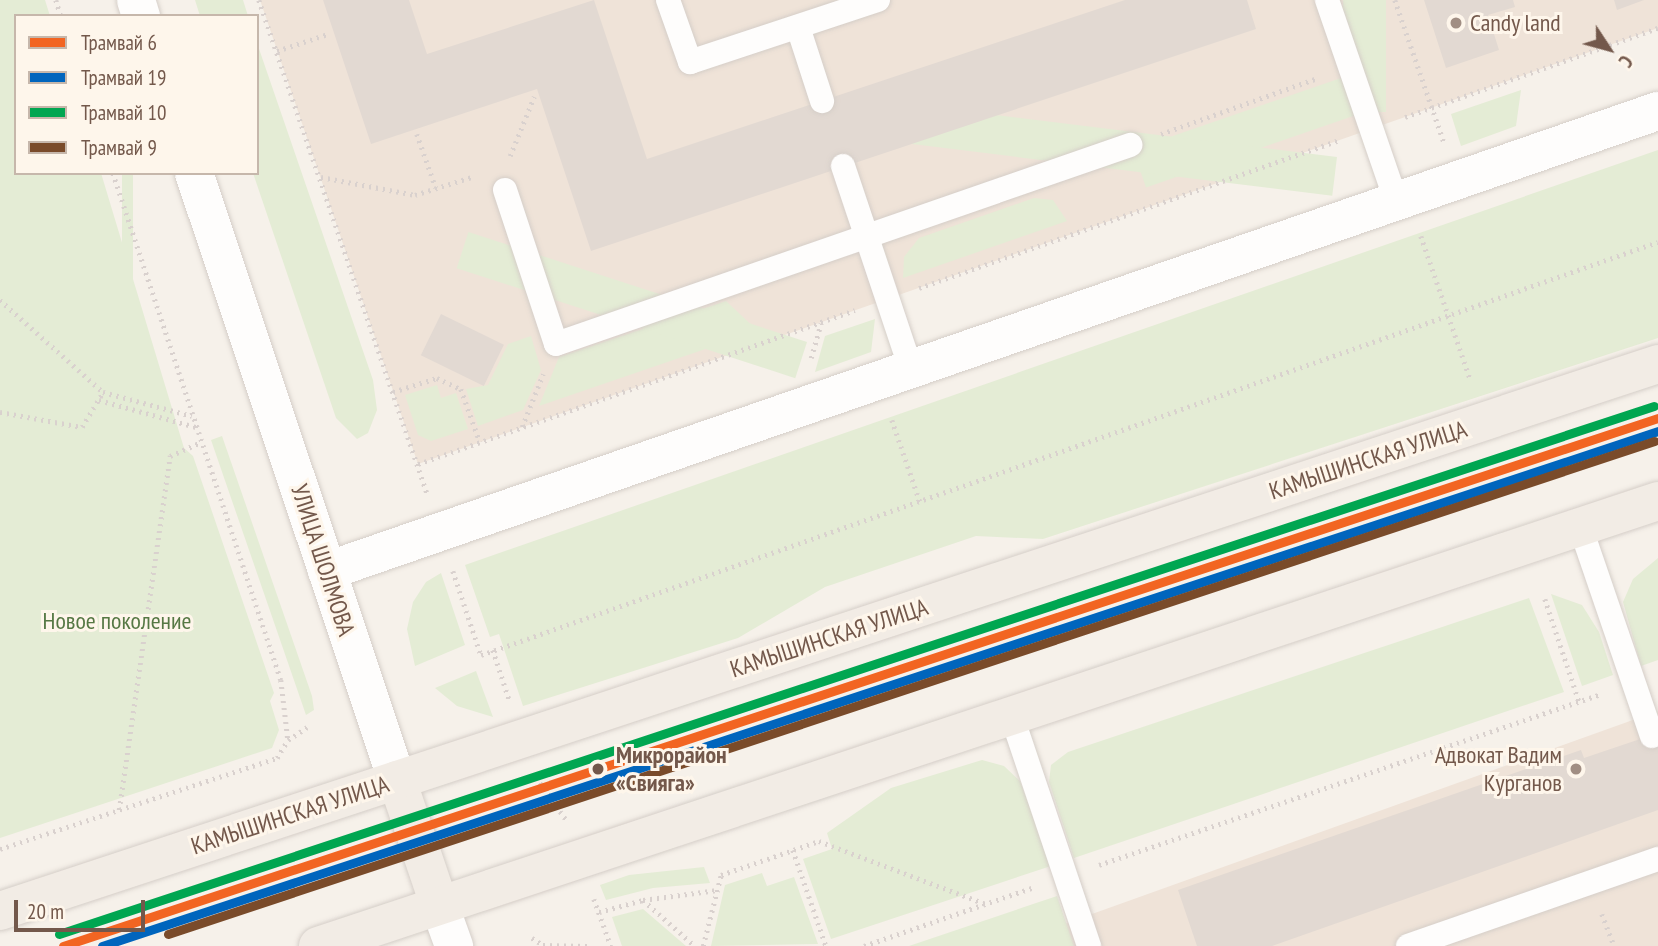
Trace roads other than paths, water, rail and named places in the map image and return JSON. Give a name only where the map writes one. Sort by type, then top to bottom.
[{"type":"main road","name":"КАМЫШИНСКАЯ УЛИЦА","points":[[0,911],[1658,364]]},
{"type":"main road","points":[[318,946],[1658,501]]},
{"type":"main road","name":"УЛИЦА ШОЛМОВА","points":[[397,780],[439,904]]},
{"type":"street","points":[[327,571],[895,378],[1407,214],[1658,111]]},
{"type":"street","name":"УЛИЦА ШОЛМОВА","points":[[195,175],[397,780]]},
{"type":"street","name":"УЛИЦА ШОЛМОВА","points":[[439,904],[454,946]]},
{"type":"lane","points":[[668,0],[690,62],[878,0]]},
{"type":"lane","points":[[1327,0],[1371,129],[1407,214]]},
{"type":"lane","points":[[798,27],[822,101]]},
{"type":"lane","points":[[505,178],[555,344],[1130,145]]},
{"type":"lane","points":[[844,166],[887,299],[895,378]]},
{"type":"lane","points":[[1580,526],[1653,736]]},
{"type":"lane","points":[[1011,715],[1089,946]]},
{"type":"lane","points":[[1408,946],[1658,859]]},
{"type":"tram line","name":"10","points":[[59,934],[1654,406]]},
{"type":"tram line","name":"6","points":[[63,946],[1658,418]]},
{"type":"tram line","name":"19","points":[[102,946],[1658,431]]},
{"type":"tram line","name":"9","points":[[168,934],[1654,441]]},
{"type":"place","name":"Candy land","points":[[1456,23]]},
{"type":"place","name":"Микрорайон «Свияга»","points":[[598,769]]},
{"type":"place","name":"Адвокат Вадим Курганов","points":[[1576,769]]},
{"type":"park label","name":"Новое поколение","points":[[117,621]]}]
